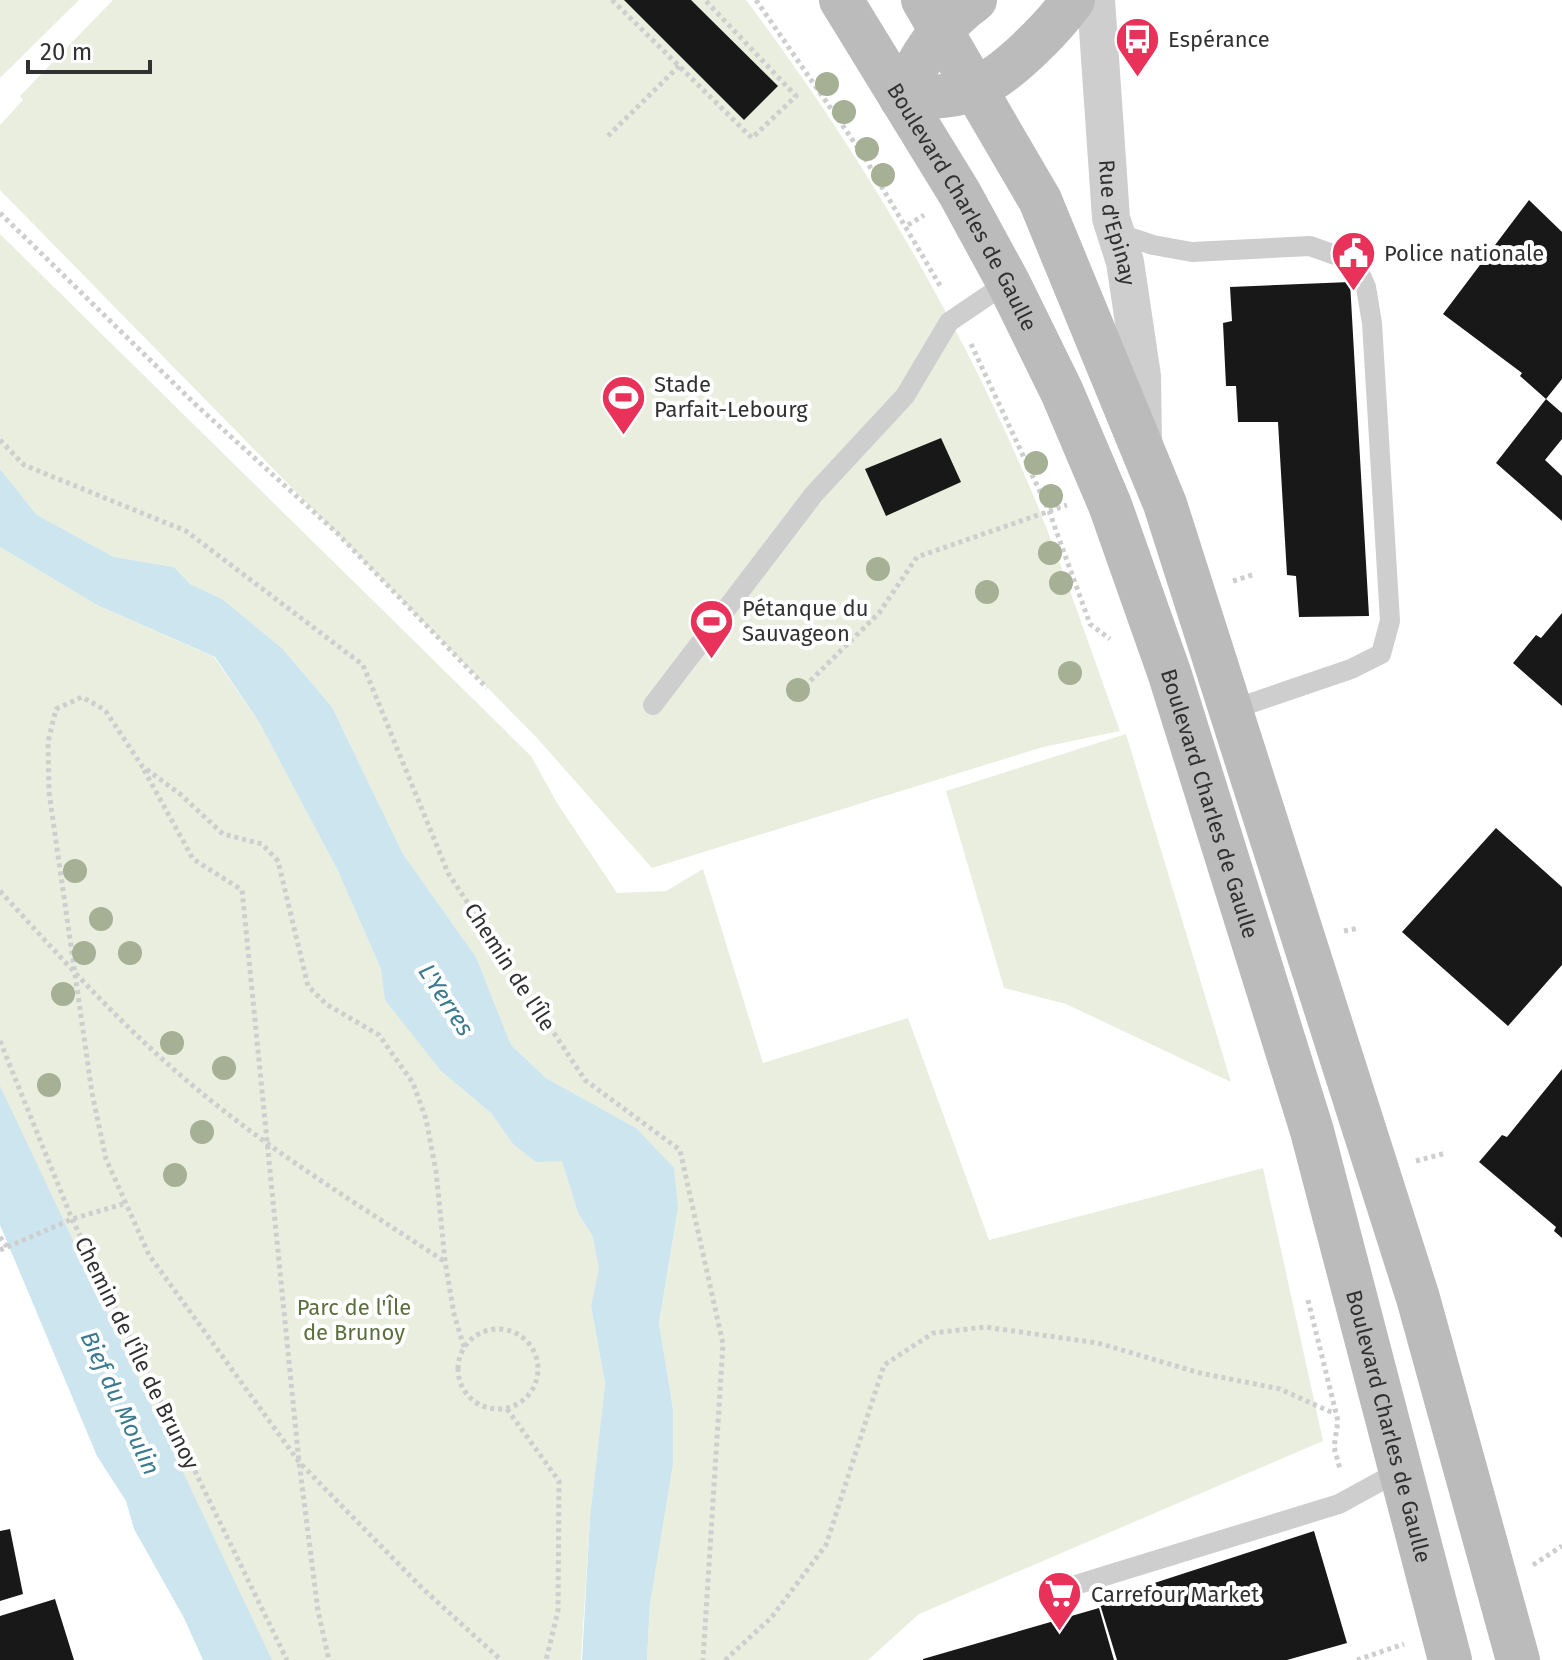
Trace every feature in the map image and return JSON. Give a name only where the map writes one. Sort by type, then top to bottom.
[{"type":"main road","name":"Boulevard Charles de Gaulle","points":[[841,0],[1008,282],[1062,392],[1110,505],[1170,675],[1312,1131],[1450,1660]]},
{"type":"main road","points":[[932,15],[975,0]]},
{"type":"main road","points":[[932,15],[901,98],[943,97],[976,88],[1009,66],[1073,0]]},
{"type":"main road","points":[[932,15],[1040,200],[1143,446],[1231,710],[1418,1298],[1518,1660]]},
{"type":"street","name":"Rue d'Epinay","points":[[1096,0],[1114,232],[1125,262],[1140,362],[1143,446]]},
{"type":"lane","points":[[1114,232],[1153,245],[1192,252],[1310,246],[1355,262],[1366,287],[1372,323],[1390,621],[1381,654],[1351,669],[1231,710]]},
{"type":"lane","points":[[653,705],[814,494],[905,396],[957,315],[1008,282]]},
{"type":"lane","points":[[1069,1587],[1339,1504],[1401,1470]]},
{"type":"path","points":[[612,0],[752,138],[796,96],[705,0]]},
{"type":"path","points":[[756,0],[908,225],[957,315],[1049,511],[1090,624],[1110,638],[1115,653]]},
{"type":"path","points":[[608,136],[679,66]]},
{"type":"path","points":[[0,213],[195,404],[337,533],[487,688]]},
{"type":"path","name":"Chemin de l'Île","points":[[0,440],[24,465],[186,531],[363,665],[448,873],[585,1080],[680,1150],[723,1344],[703,1660]]},
{"type":"path","points":[[799,692],[879,613],[917,557],[1041,515]]},
{"type":"path","points":[[329,1660],[318,1611],[299,1462],[242,890],[193,859],[174,818],[105,710],[82,697],[56,709],[48,742],[49,792],[92,1093],[106,1159],[123,1204],[149,1255],[299,1462],[422,1588],[501,1660]]},
{"type":"path","points":[[142,766],[180,794],[223,834],[262,844],[278,861],[308,986],[326,1004],[379,1035],[413,1083],[426,1119],[436,1171],[445,1261],[454,1314],[464,1347],[458,1373],[470,1398],[481,1406],[507,1409],[528,1395],[535,1384],[537,1359],[531,1347],[511,1331],[485,1331],[464,1347]]},
{"type":"path","points":[[0,891],[77,976],[147,1045],[267,1145],[445,1261]]},
{"type":"path","name":"Chemin de l'Île de Brunoy","points":[[0,1041],[72,1219],[287,1660]]},
{"type":"path","points":[[0,1250],[72,1219],[123,1204]]},
{"type":"path","points":[[0,1237],[8,1248]]},
{"type":"path","points":[[1306,1290],[1333,1413],[1338,1421],[1334,1447],[1338,1466]]},
{"type":"path","points":[[725,1660],[771,1618],[826,1545],[884,1365],[933,1333],[985,1327],[1098,1343],[1200,1373],[1280,1389],[1333,1413]]},
{"type":"path","points":[[507,1409],[559,1481],[558,1611],[546,1660]]},
{"type":"path","points":[[1523,1571],[1562,1546]]},
{"type":"path","points":[[1357,1660],[1405,1643]]},
{"type":"green space","points":[[0,0],[79,0],[0,78]]},
{"type":"green space","name":"Stade Parfait-Lebourg","points":[[113,0],[746,0],[790,60],[872,184],[980,379],[1041,514],[1120,731],[1043,747],[652,868],[537,738],[0,190],[0,125],[23,100],[20,96]]},
{"type":"green space","points":[[0,234],[531,756],[557,803],[617,893],[666,891],[703,869],[763,1063],[908,1018],[989,1240],[1263,1168],[1323,1441],[919,1614],[868,1660],[647,1660],[650,1603],[673,1409],[659,1323],[678,1208],[636,1128],[546,1078],[511,1045],[476,957],[403,854],[332,707],[282,648],[222,599],[190,584],[174,567],[114,557],[37,515],[0,469]]},
{"type":"green space","name":"Parc de l'Île de Brunoy","points":[[0,547],[97,605],[214,657],[259,722],[338,871],[381,969],[386,1000],[441,1071],[491,1113],[513,1144],[562,1160],[578,1213],[593,1237],[600,1269],[591,1306],[605,1385],[590,1517],[581,1660],[250,1660],[0,1116]]},
{"type":"green space","points":[[1126,734],[1231,1082],[1066,1004],[1004,988],[946,791]]},
{"type":"water","name":"L'Yerres","points":[[0,469],[37,515],[114,557],[174,567],[190,584],[222,599],[282,648],[332,707],[403,854],[476,957],[511,1045],[546,1078],[636,1128],[674,1168],[678,1208],[659,1323],[673,1409],[673,1463],[650,1603],[647,1660],[582,1660],[590,1517],[605,1384],[591,1306],[599,1269],[593,1237],[578,1213],[562,1161],[536,1162],[513,1144],[491,1113],[441,1071],[385,1000],[381,969],[338,871],[259,722],[215,657],[97,605],[0,547]]},
{"type":"water","name":"Bief du Moulin","points":[[0,1086],[272,1660],[203,1660],[184,1618],[134,1529],[126,1501],[97,1456],[0,1225]]},
{"type":"building","points":[[624,0],[691,0],[778,86],[744,120]]},
{"type":"building","points":[[1529,200],[1562,232],[1562,379],[1546,399],[1520,376],[1522,373],[1443,314]]},
{"type":"building","points":[[1350,282],[1369,616],[1299,617],[1296,576],[1287,575],[1278,422],[1238,422],[1236,386],[1226,386],[1223,323],[1232,321],[1230,287]]},
{"type":"building","points":[[1546,399],[1562,413],[1562,439],[1545,460],[1562,476],[1562,521],[1496,463]]},
{"type":"building","points":[[941,438],[961,482],[886,516],[865,469]]},
{"type":"building","points":[[1562,613],[1562,706],[1513,663],[1536,635],[1541,638]]},
{"type":"building","points":[[1496,828],[1562,887],[1562,965],[1508,1026],[1402,932]]},
{"type":"building","points":[[1562,1069],[1562,1238],[1554,1231],[1556,1227],[1479,1162],[1502,1135],[1507,1137]]},
{"type":"building","points":[[10,1529],[23,1594],[0,1601],[0,1531]]},
{"type":"building","points":[[1314,1531],[1347,1643],[1287,1660],[1117,1660],[1099,1601]]},
{"type":"building","points":[[55,1599],[74,1660],[0,1660],[0,1616]]},
{"type":"building","name":"Carrefour Market","points":[[1099,1608],[1114,1660],[923,1660],[923,1659]]},
{"type":"place","name":"Espérance","points":[[1137,78]]},
{"type":"place","name":"Police nationale","points":[[1353,292]]},
{"type":"place","name":"Stade Parfait-Lebourg","points":[[623,436]]},
{"type":"place","name":"Pétanque du Sauvageon","points":[[711,660]]},
{"type":"place","name":"Carrefour Market","points":[[1060,1633]]}]
